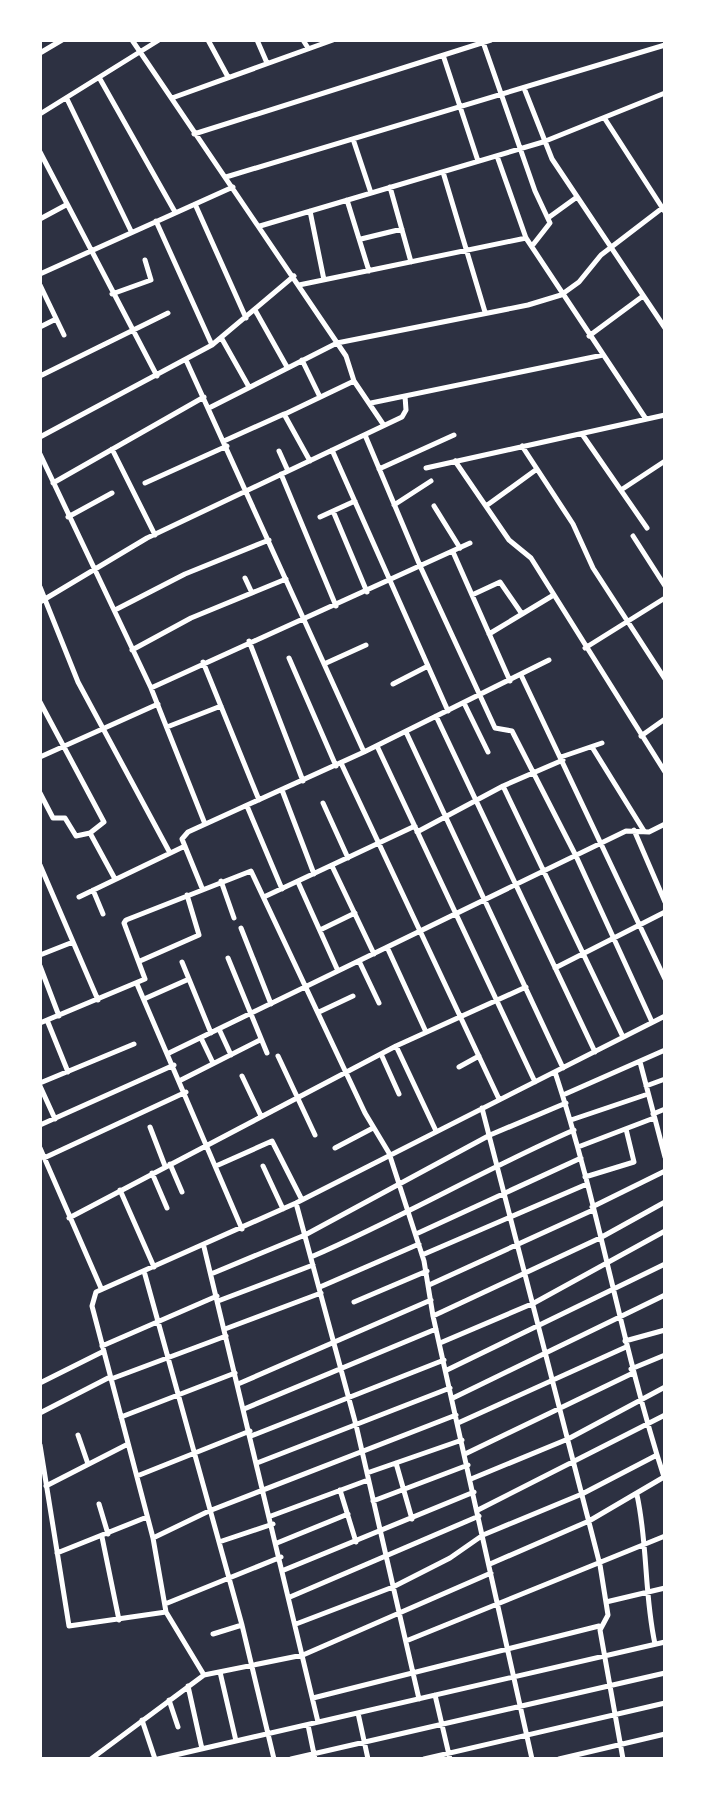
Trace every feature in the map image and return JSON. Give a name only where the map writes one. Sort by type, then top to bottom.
[{"type":"street","points":[[40,53],[62,40]]},
{"type":"street","points":[[132,40],[294,276],[350,363],[354,381],[383,424]]},
{"type":"street","points":[[40,114],[159,40]]},
{"type":"street","points":[[208,40],[228,77]]},
{"type":"street","points":[[257,40],[267,63]]},
{"type":"street","points":[[303,40],[308,48]]},
{"type":"street","points":[[172,98],[332,40]]},
{"type":"street","points":[[194,134],[491,40]]},
{"type":"street","points":[[483,42],[548,218],[549,229],[532,246]]},
{"type":"street","points":[[226,177],[665,45]]},
{"type":"street","points":[[443,55],[478,161]]},
{"type":"street","points":[[100,79],[175,212]]},
{"type":"street","points":[[524,88],[543,142],[665,328]]},
{"type":"street","points":[[260,226],[543,142],[665,93]]},
{"type":"street","points":[[67,99],[131,231]]},
{"type":"street","points":[[209,408],[337,343],[561,295],[570,290],[611,246],[664,209],[604,119]]},
{"type":"street","points":[[353,139],[371,193]]},
{"type":"street","points":[[40,152],[43,166],[157,376]]},
{"type":"street","points":[[497,156],[526,238],[646,419]]},
{"type":"street","points":[[443,172],[485,312]]},
{"type":"street","points":[[40,274],[233,187]]},
{"type":"street","points":[[390,187],[411,262]]},
{"type":"street","points":[[548,218],[577,197]]},
{"type":"street","points":[[347,200],[369,271]]},
{"type":"street","points":[[195,204],[246,318]]},
{"type":"street","points":[[40,219],[66,205]]},
{"type":"street","points":[[310,211],[324,280]]},
{"type":"street","points":[[156,221],[212,345]]},
{"type":"street","points":[[361,239],[402,229]]},
{"type":"street","points":[[299,285],[526,238]]},
{"type":"street","points":[[112,294],[151,280],[145,260]]},
{"type":"street","points":[[40,437],[222,339],[294,276]]},
{"type":"street","points":[[40,285],[64,335]]},
{"type":"street","points":[[589,336],[644,296]]},
{"type":"street","points":[[255,310],[287,367]]},
{"type":"street","points":[[40,376],[131,328],[168,313]]},
{"type":"street","points":[[40,327],[56,319]]},
{"type":"street","points":[[222,339],[249,387]]},
{"type":"street","points":[[371,403],[603,355]]},
{"type":"street","points":[[186,360],[364,752]]},
{"type":"street","points":[[302,360],[320,397]]},
{"type":"street","points":[[145,483],[354,381]]},
{"type":"street","points":[[43,600],[155,535],[405,414],[405,396]]},
{"type":"street","points":[[53,483],[204,397]]},
{"type":"street","points":[[284,414],[310,461]]},
{"type":"street","points":[[426,468],[665,415]]},
{"type":"street","points":[[582,433],[647,528]]},
{"type":"street","points":[[365,435],[421,568],[495,728],[512,731],[576,856],[652,1022]]},
{"type":"street","points":[[379,469],[454,435]]},
{"type":"street","points":[[522,446],[573,524],[588,558],[665,679]]},
{"type":"street","points":[[112,449],[155,535]]},
{"type":"street","points":[[332,450],[448,711]]},
{"type":"street","points":[[279,451],[288,471]]},
{"type":"street","points":[[40,454],[151,688],[205,824]]},
{"type":"street","points":[[455,461],[515,547],[531,558],[665,772]]},
{"type":"street","points":[[621,490],[665,461]]},
{"type":"street","points":[[486,506],[537,469]]},
{"type":"street","points":[[281,474],[336,606]]},
{"type":"street","points":[[394,505],[431,481]]},
{"type":"street","points":[[68,517],[112,493]]},
{"type":"street","points":[[320,517],[355,501]]},
{"type":"street","points":[[434,506],[460,548]]},
{"type":"street","points":[[333,511],[367,592]]},
{"type":"street","points":[[633,536],[665,586]]},
{"type":"street","points":[[115,610],[185,574],[269,540]]},
{"type":"street","points":[[151,688],[249,641],[421,568],[470,543]]},
{"type":"street","points":[[453,552],[510,681]]},
{"type":"street","points":[[245,578],[252,593]]},
{"type":"street","points":[[132,650],[191,618],[286,579]]},
{"type":"street","points":[[472,595],[500,582],[522,614]]},
{"type":"street","points":[[40,587],[78,682],[170,853]]},
{"type":"street","points":[[489,634],[552,596]]},
{"type":"street","points":[[585,648],[665,598]]},
{"type":"street","points":[[249,641],[303,781]]},
{"type":"street","points":[[324,664],[366,645]]},
{"type":"street","points":[[289,658],[499,1100]]},
{"type":"street","points":[[202,889],[185,846],[184,834],[339,765],[549,660]]},
{"type":"street","points":[[203,662],[259,800]]},
{"type":"street","points":[[393,684],[428,666]]},
{"type":"street","points":[[521,675],[665,979]]},
{"type":"street","points":[[40,702],[104,822],[90,833],[76,836],[65,818],[53,818],[40,793]]},
{"type":"street","points":[[464,703],[488,752]]},
{"type":"street","points":[[40,757],[158,704]]},
{"type":"street","points":[[167,727],[221,706]]},
{"type":"street","points":[[436,716],[595,1052]]},
{"type":"street","points":[[641,736],[665,719]]},
{"type":"street","points":[[406,732],[563,1068]]},
{"type":"street","points":[[266,896],[446,817],[503,786],[602,743]]},
{"type":"street","points":[[377,746],[535,1082]]},
{"type":"street","points":[[592,747],[644,832]]},
{"type":"street","points":[[503,786],[623,1037]]},
{"type":"street","points":[[282,790],[314,874]]},
{"type":"street","points":[[323,803],[348,858]]},
{"type":"street","points":[[247,806],[282,889]]},
{"type":"street","points":[[169,1053],[603,843],[634,830],[644,832],[665,824]]},
{"type":"street","points":[[634,830],[665,902]]},
{"type":"street","points":[[90,833],[115,879]]},
{"type":"street","points":[[79,897],[185,846]]},
{"type":"street","points":[[40,865],[98,1000]]},
{"type":"street","points":[[332,866],[374,954]]},
{"type":"street","points":[[40,1023],[137,984],[146,976],[124,921],[249,870],[266,896],[346,1072],[389,1153],[409,1211],[427,1271],[433,1316],[532,1759]]},
{"type":"street","points":[[221,881],[234,918]]},
{"type":"street","points":[[298,882],[338,971]]},
{"type":"street","points":[[93,890],[103,914]]},
{"type":"street","points":[[140,961],[199,935],[187,895]]},
{"type":"street","points":[[555,968],[665,912]]},
{"type":"street","points":[[320,930],[355,913]]},
{"type":"street","points":[[241,928],[271,1004]]},
{"type":"street","points":[[40,955],[73,942]]},
{"type":"street","points":[[387,947],[426,1032]]},
{"type":"street","points":[[228,958],[267,1053]]},
{"type":"street","points":[[359,961],[379,1003]]},
{"type":"street","points":[[182,962],[211,1033]]},
{"type":"street","points":[[40,966],[59,1016]]},
{"type":"street","points":[[144,999],[189,979]]},
{"type":"street","points":[[137,984],[181,1080],[242,1229]]},
{"type":"street","points":[[69,1218],[396,1046],[526,987]]},
{"type":"street","points":[[319,1012],[353,996]]},
{"type":"street","points":[[204,1675],[166,1612],[153,1538],[92,1306],[101,1288],[204,1247],[299,1202],[389,1153],[665,1016]]},
{"type":"street","points":[[47,1020],[68,1072]]},
{"type":"street","points":[[219,1029],[231,1055]]},
{"type":"street","points":[[201,1038],[213,1063]]},
{"type":"street","points":[[181,1080],[260,1040]]},
{"type":"street","points":[[55,1119],[40,1085],[134,1044]]},
{"type":"street","points":[[396,1046],[436,1131]]},
{"type":"street","points":[[563,1095],[665,1050]]},
{"type":"street","points":[[381,1054],[399,1094]]},
{"type":"street","points":[[278,1056],[315,1135]]},
{"type":"street","points":[[459,1067],[479,1056]]},
{"type":"street","points":[[640,1062],[665,1157]]},
{"type":"street","points":[[40,1125],[174,1065]]},
{"type":"street","points":[[490,1564],[589,1521],[664,1477],[632,1371],[574,1130],[555,1072]]},
{"type":"street","points":[[242,1076],[261,1116]]},
{"type":"street","points":[[646,1086],[665,1079]]},
{"type":"street","points":[[44,1158],[186,1092]]},
{"type":"street","points":[[571,1120],[648,1094]]},
{"type":"street","points":[[211,1274],[305,1235],[490,1135],[566,1103]]},
{"type":"street","points":[[313,1698],[600,1626],[608,1617],[600,1565],[513,1218],[482,1108]]},
{"type":"street","points":[[578,1147],[626,1129],[665,1109]]},
{"type":"street","points":[[150,1127],[182,1192]]},
{"type":"street","points":[[335,1148],[374,1128]]},
{"type":"street","points":[[585,1177],[634,1162],[626,1129]]},
{"type":"street","points":[[311,1257],[409,1211],[498,1163],[574,1130]]},
{"type":"street","points":[[216,1166],[272,1141],[299,1202],[356,1425],[419,1699]]},
{"type":"street","points":[[40,1148],[101,1288]]},
{"type":"street","points":[[416,1234],[581,1158]]},
{"type":"street","points":[[263,1166],[283,1209]]},
{"type":"street","points":[[429,1285],[520,1246],[665,1171]]},
{"type":"street","points":[[152,1173],[167,1208]]},
{"type":"street","points":[[422,1255],[587,1184]]},
{"type":"street","points":[[120,1190],[154,1267]]},
{"type":"street","points":[[433,1316],[527,1274],[665,1202]]},
{"type":"street","points":[[440,1343],[534,1303],[665,1231]]},
{"type":"street","points":[[40,1413],[111,1378],[225,1332],[419,1244]]},
{"type":"street","points":[[204,1247],[281,1557],[318,1722]]},
{"type":"street","points":[[447,1370],[665,1264]]},
{"type":"street","points":[[40,1383],[157,1321],[313,1265]]},
{"type":"street","points":[[144,1271],[229,1576],[274,1759]]},
{"type":"street","points":[[354,1302],[427,1271]]},
{"type":"street","points":[[453,1398],[665,1295]]},
{"type":"street","points":[[238,1384],[334,1345],[431,1300]]},
{"type":"street","points":[[244,1409],[436,1329]]},
{"type":"street","points":[[458,1423],[625,1344],[665,1330]]},
{"type":"street","points":[[465,1454],[665,1355]]},
{"type":"street","points":[[137,1476],[193,1451],[250,1434],[444,1360]]},
{"type":"street","points":[[121,1417],[235,1373]]},
{"type":"street","points":[[471,1479],[568,1439],[665,1387]]},
{"type":"street","points":[[257,1463],[450,1388]]},
{"type":"street","points":[[153,1538],[209,1511],[456,1415]]},
{"type":"street","points":[[290,1597],[387,1559],[665,1415]]},
{"type":"street","points":[[78,1435],[88,1464]]},
{"type":"street","points":[[271,1516],[340,1490],[396,1463],[462,1440]]},
{"type":"street","points":[[296,1624],[393,1587],[450,1558],[483,1535],[582,1494],[665,1443]]},
{"type":"street","points":[[46,1486],[128,1444]]},
{"type":"street","points":[[40,1445],[68,1623],[73,1627],[166,1612]]},
{"type":"street","points":[[396,1463],[412,1519]]},
{"type":"street","points":[[373,1501],[468,1465]]},
{"type":"street","points":[[340,1490],[356,1542]]},
{"type":"street","points":[[284,1570],[474,1492]]},
{"type":"street","points":[[637,1495],[647,1544],[646,1592],[655,1644]]},
{"type":"street","points":[[99,1504],[119,1620]]},
{"type":"street","points":[[277,1543],[348,1514]]},
{"type":"street","points":[[57,1553],[147,1517]]},
{"type":"street","points":[[219,1542],[273,1524]]},
{"type":"street","points":[[406,1641],[499,1606],[665,1536]]},
{"type":"street","points":[[165,1604],[281,1557]]},
{"type":"street","points":[[91,1759],[204,1675],[303,1655],[400,1616],[492,1573]]},
{"type":"street","points":[[606,1602],[665,1588]]},
{"type":"street","points":[[213,1634],[242,1625]]},
{"type":"street","points":[[600,1626],[623,1759]]},
{"type":"street","points":[[142,1720],[156,1759],[182,1756],[665,1642]]},
{"type":"street","points":[[220,1672],[236,1741]]},
{"type":"street","points":[[291,1759],[665,1673]]},
{"type":"street","points":[[188,1686],[202,1749]]},
{"type":"street","points":[[435,1695],[449,1756]]},
{"type":"street","points":[[169,1700],[178,1727]]},
{"type":"street","points":[[424,1759],[449,1756],[665,1703]]},
{"type":"street","points":[[358,1713],[368,1759]]},
{"type":"street","points":[[308,1725],[314,1756]]},
{"type":"street","points":[[559,1759],[665,1734]]}]
